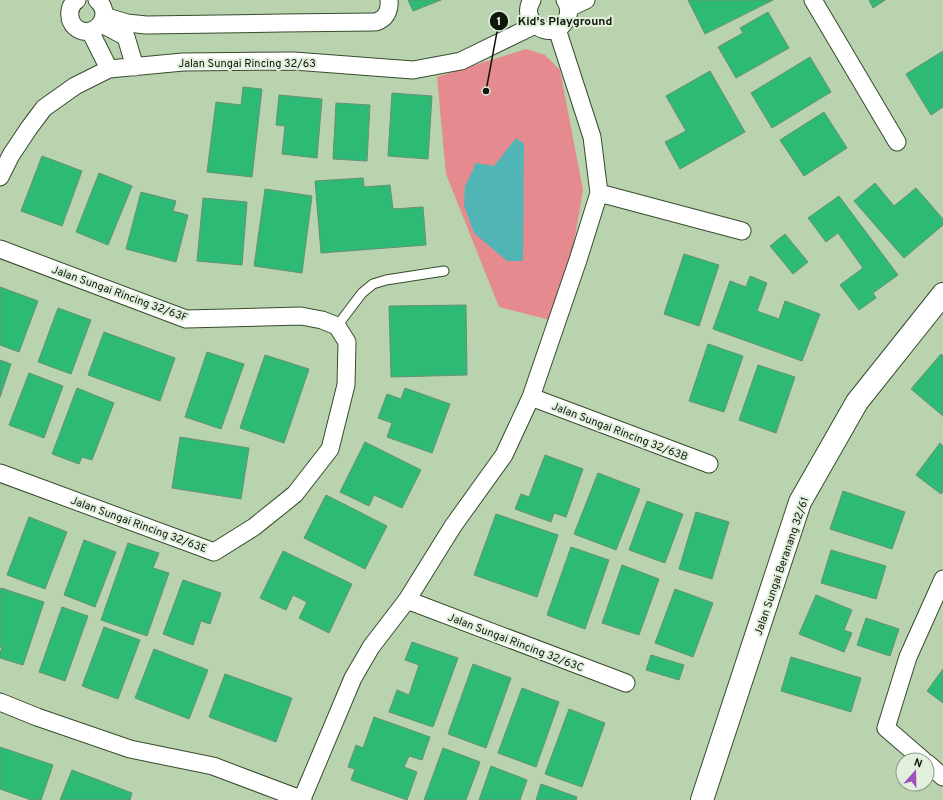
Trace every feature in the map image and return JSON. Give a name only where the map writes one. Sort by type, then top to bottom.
[{"type":"street","points":[[75,0],[69,13],[70,19],[73,25],[84,31],[99,24],[146,25],[373,22],[380,20],[388,12],[390,4],[389,0]]},
{"type":"street","points":[[97,0],[104,9],[99,24],[109,69]]},
{"type":"street","points":[[531,1],[529,14],[531,20],[540,28],[551,30],[557,29],[564,24],[568,16],[567,4],[586,0]]},
{"type":"street","points":[[813,0],[897,142]]},
{"type":"street","points":[[99,24],[126,37],[135,67]]},
{"type":"street","name":"Jalan Sungai Rincing 32/63","points":[[0,177],[11,155],[44,108],[75,86],[109,69],[183,62],[294,61],[413,70],[461,60],[535,25]]},
{"type":"street","points":[[0,702],[37,717],[130,749],[213,766],[302,800],[353,678],[371,647],[407,600],[453,526],[504,455],[531,397],[578,260],[599,193],[592,137],[557,29]]},
{"type":"street","points":[[599,193],[742,231]]},
{"type":"street","name":"Jalan Sungai Rincing 32/63F","points":[[0,249],[186,319],[302,316],[322,320],[337,326]]},
{"type":"street","name":"Jalan Sungai Beranang 32/61","points":[[702,800],[800,502],[858,402],[943,294]]},
{"type":"street","name":"Jalan Sungai Rincing 32/63E","points":[[0,472],[214,552],[254,527],[295,494],[330,449],[346,385],[347,342],[337,326]]},
{"type":"street","name":"Jalan Sungai Rincing 32/63B","points":[[531,397],[709,464]]},
{"type":"street","points":[[914,752],[886,728],[908,657],[943,579]]},
{"type":"street","name":"Jalan Sungai Rincing 32/63C","points":[[407,600],[626,683]]},
{"type":"street","points":[[935,770],[943,777]]},
{"type":"lane","points":[[337,326],[362,293],[373,284],[386,280],[444,271]]},
{"type":"shaded area","points":[[526,49],[545,55],[560,70],[583,190],[571,260],[550,320],[499,307],[446,174],[437,77]]},
{"type":"water","points":[[516,138],[524,144],[523,261],[507,261],[474,233],[464,205],[465,186],[475,163],[494,166]]},
{"type":"building","points":[[408,0],[441,0],[413,11]]},
{"type":"building","points":[[688,0],[773,0],[705,34]]},
{"type":"building","points":[[869,0],[885,0],[873,8]]},
{"type":"building","points":[[768,12],[789,48],[736,78],[718,47],[743,33],[740,28]]},
{"type":"building","points":[[943,51],[943,107],[931,115],[906,74]]},
{"type":"building","points":[[810,57],[831,92],[772,128],[751,93]]},
{"type":"building","points":[[710,71],[745,132],[680,169],[665,142],[686,131],[666,96]]},
{"type":"building","points":[[243,87],[262,89],[252,177],[207,172],[216,102],[241,105]]},
{"type":"building","points":[[392,93],[432,96],[428,159],[388,156]]},
{"type":"building","points":[[279,95],[322,99],[317,158],[282,154],[285,126],[276,125]]},
{"type":"building","points":[[336,103],[370,105],[367,161],[333,159]]},
{"type":"building","points":[[824,112],[847,148],[804,176],[780,140]]},
{"type":"building","points":[[42,156],[82,171],[62,226],[21,211]]},
{"type":"building","points":[[99,173],[132,186],[108,245],[76,232]]},
{"type":"building","points":[[363,178],[364,187],[390,185],[393,209],[423,207],[426,245],[321,253],[315,181]]},
{"type":"building","points":[[875,183],[894,206],[916,188],[943,219],[943,225],[904,258],[854,201]]},
{"type":"building","points":[[265,189],[312,196],[302,273],[254,266]]},
{"type":"building","points":[[141,192],[176,201],[173,211],[188,215],[176,262],[126,249]]},
{"type":"building","points":[[839,196],[898,275],[873,293],[876,298],[859,310],[840,285],[863,268],[838,233],[826,242],[808,218]]},
{"type":"building","points":[[203,198],[247,202],[242,265],[197,261]]},
{"type":"building","points":[[785,234],[808,262],[793,274],[770,246]]},
{"type":"building","points":[[684,254],[719,265],[699,326],[664,314]]},
{"type":"building","points":[[750,276],[767,283],[757,311],[779,319],[785,301],[820,314],[802,361],[713,329],[730,281],[746,287]]},
{"type":"building","points":[[0,287],[38,301],[19,352],[0,345]]},
{"type":"building","points":[[466,305],[467,375],[391,377],[389,306]]},
{"type":"building","points":[[58,308],[91,320],[71,374],[38,362]]},
{"type":"building","points":[[104,332],[175,358],[160,401],[88,375]]},
{"type":"building","points":[[708,344],[743,356],[724,412],[689,401]]},
{"type":"building","points":[[207,352],[244,364],[221,429],[185,417]]},
{"type":"building","points":[[941,354],[943,356],[943,416],[911,389]]},
{"type":"building","points":[[265,355],[309,369],[284,443],[240,428]]},
{"type":"building","points":[[0,360],[11,364],[0,397]]},
{"type":"building","points":[[758,365],[795,377],[776,433],[739,420]]},
{"type":"building","points":[[29,373],[63,386],[44,438],[9,425]]},
{"type":"building","points":[[77,388],[114,403],[92,460],[82,457],[79,464],[52,454]]},
{"type":"building","points":[[405,388],[450,404],[432,453],[387,437],[392,423],[378,418],[387,394],[401,399]]},
{"type":"building","points":[[180,437],[249,448],[241,499],[172,488]]},
{"type":"building","points":[[365,442],[421,470],[402,508],[374,495],[369,506],[340,492]]},
{"type":"building","points":[[940,443],[943,446],[943,492],[941,494],[916,475]]},
{"type":"building","points":[[545,455],[583,469],[566,517],[554,513],[551,522],[515,509],[521,494],[529,497]]},
{"type":"building","points":[[598,473],[640,489],[616,550],[574,534]]},
{"type":"building","points":[[843,491],[905,512],[892,549],[830,529]]},
{"type":"building","points":[[326,495],[387,526],[365,569],[304,538]]},
{"type":"building","points":[[647,501],[683,514],[665,563],[629,550]]},
{"type":"building","points":[[696,512],[729,522],[712,579],[679,569]]},
{"type":"building","points":[[496,514],[558,535],[537,597],[474,575]]},
{"type":"building","points":[[29,517],[67,532],[45,589],[7,575]]},
{"type":"building","points":[[84,540],[116,552],[95,607],[64,595]]},
{"type":"building","points":[[128,543],[159,553],[153,568],[169,573],[147,636],[101,620]]},
{"type":"building","points":[[571,547],[609,560],[585,629],[547,615]]},
{"type":"building","points":[[831,550],[886,566],[876,599],[821,583]]},
{"type":"building","points":[[283,551],[352,584],[329,633],[299,618],[307,602],[293,595],[286,610],[260,598]]},
{"type":"building","points":[[622,565],[659,579],[639,635],[602,623]]},
{"type":"building","points":[[183,580],[221,593],[210,624],[201,621],[193,645],[163,634]]},
{"type":"building","points":[[1,588],[44,602],[23,665],[0,658],[2,647],[0,647]]},
{"type":"building","points":[[675,589],[713,603],[693,657],[655,643]]},
{"type":"building","points":[[816,595],[852,610],[844,630],[852,633],[844,652],[799,634]]},
{"type":"building","points":[[62,607],[88,616],[65,681],[39,672]]},
{"type":"building","points":[[866,618],[899,629],[890,656],[857,645]]},
{"type":"building","points":[[104,627],[140,640],[118,699],[82,686]]},
{"type":"building","points":[[412,642],[458,658],[433,727],[389,712],[397,690],[409,695],[419,665],[405,660]]},
{"type":"building","points":[[154,649],[208,670],[189,719],[135,698]]},
{"type":"building","points":[[651,655],[684,665],[679,680],[646,670]]},
{"type":"building","points":[[791,657],[861,678],[851,712],[781,691]]},
{"type":"building","points":[[473,664],[511,678],[486,748],[448,734]]},
{"type":"building","points":[[943,669],[943,703],[927,691]]},
{"type":"building","points":[[225,674],[292,698],[276,742],[209,717]]},
{"type":"building","points":[[522,688],[559,702],[536,767],[498,753]]},
{"type":"building","points":[[569,709],[605,723],[582,787],[545,774]]},
{"type":"building","points":[[374,717],[430,737],[422,760],[409,756],[404,767],[417,772],[407,800],[351,780],[355,769],[348,767],[356,745],[363,748]]},
{"type":"building","points":[[0,747],[53,765],[41,800],[31,800],[0,789]]},
{"type":"building","points":[[443,748],[480,762],[466,800],[424,800]]},
{"type":"building","points":[[491,766],[527,780],[520,800],[479,800]]},
{"type":"building","points":[[72,770],[132,793],[130,800],[60,800]]},
{"type":"building","points":[[541,784],[577,797],[576,800],[536,800]]},
{"type":"place","name":"Kid's Playground","points":[[486,91]]}]
